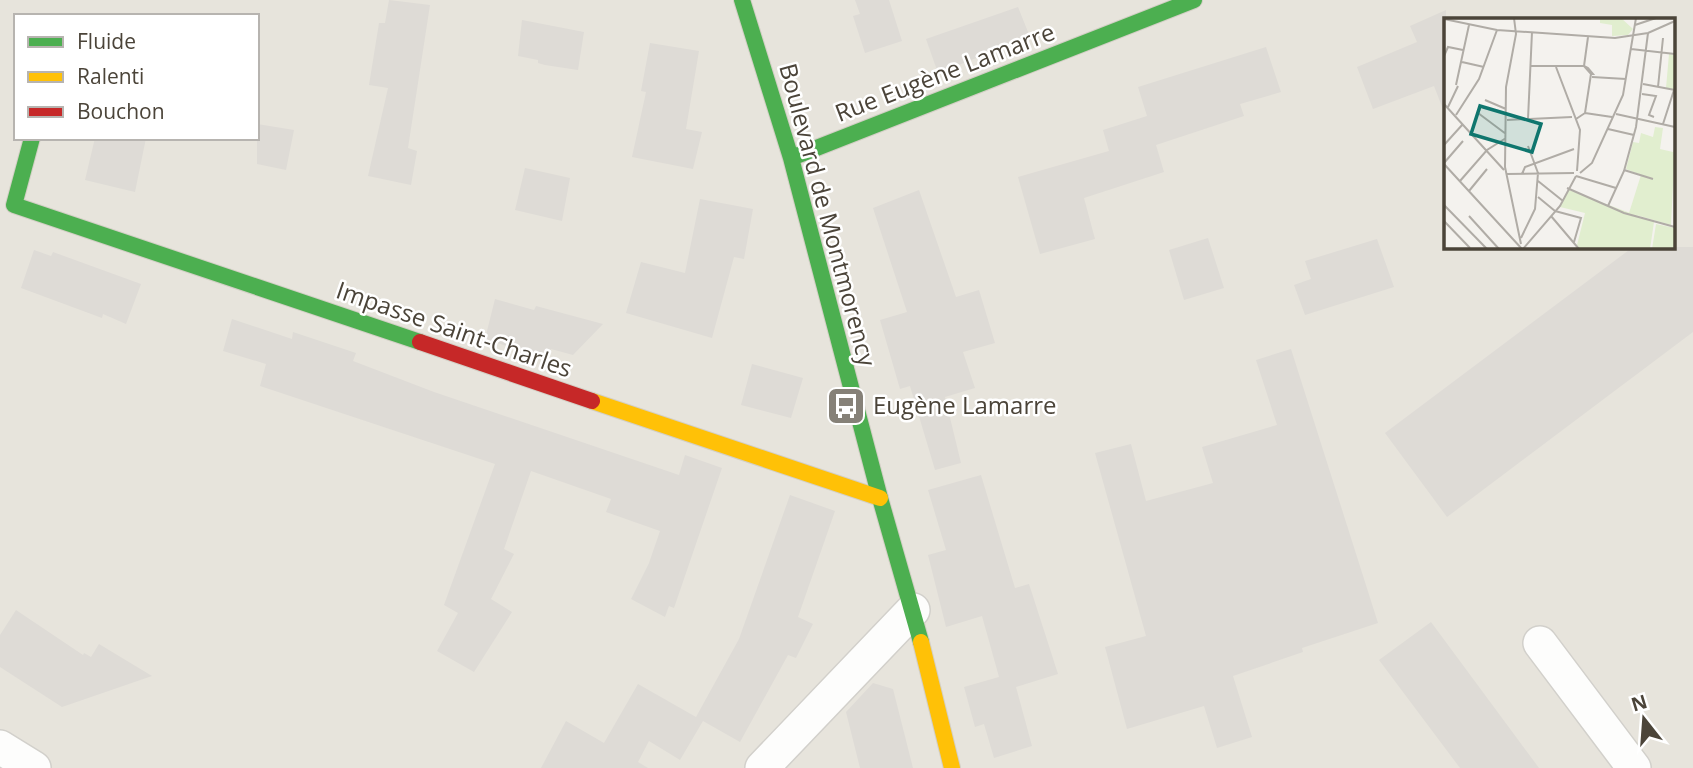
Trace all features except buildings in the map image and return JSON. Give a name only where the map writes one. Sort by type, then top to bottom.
[{"type":"street","name":"Boulevard de Montmorency","points":[[742,0],[791,158],[880,498],[914,610],[952,768]]},
{"type":"street","name":"Rue Eugène Lamarre","points":[[791,158],[1194,0]]},
{"type":"street","name":"Impasse Saint-Charles","points":[[31,140],[14,205],[880,498]]},
{"type":"street","points":[[762,768],[914,610]]},
{"type":"street","points":[[1540,643],[1634,768]]},
{"type":"street","points":[[0,747],[34,768]]},
{"type":"shaded area","points":[[0,0],[1693,0],[1693,768],[0,768]]},
{"type":"traffic: fast","points":[[742,0],[791,158],[880,498],[921,642]]},
{"type":"traffic: fast","points":[[791,158],[1194,0]]},
{"type":"traffic: fast","points":[[31,140],[14,205],[420,342]]},
{"type":"traffic: slow","points":[[592,401],[880,498]]},
{"type":"traffic: slow","points":[[921,642],[952,768]]},
{"type":"traffic: jam","points":[[420,342],[592,401]]},
{"type":"place","name":"Eugène Lamarre","points":[[846,406]]}]
